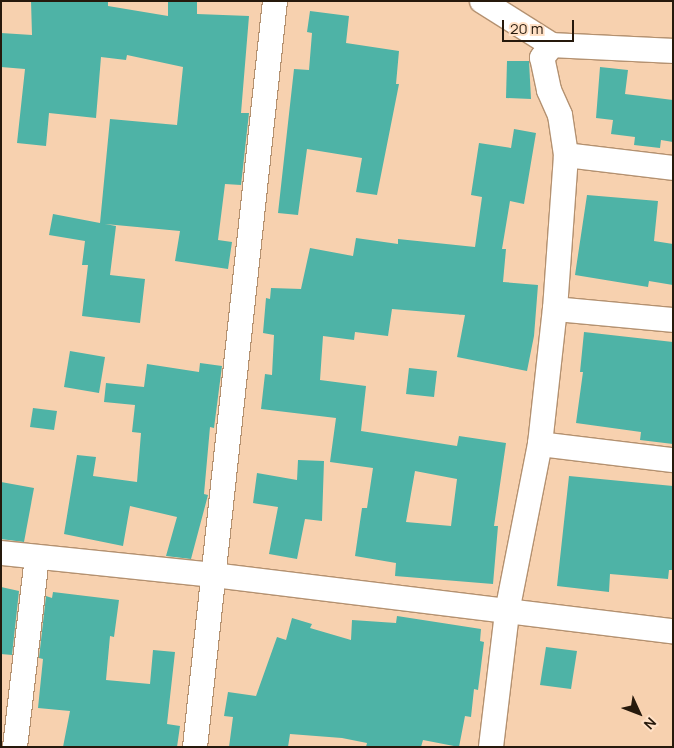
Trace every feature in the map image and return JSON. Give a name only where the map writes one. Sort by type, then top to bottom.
[{"type":"street","points":[[195,747],[275,1]]},
{"type":"street","points":[[482,1],[552,45],[673,51]]},
{"type":"street","points":[[491,747],[507,612],[540,444],[554,309],[566,155],[560,115],[543,69],[542,58],[552,45]]},
{"type":"street","points":[[566,155],[673,168]]},
{"type":"street","points":[[554,309],[673,320]]},
{"type":"street","points":[[540,444],[673,460]]},
{"type":"street","points":[[1,553],[214,575],[507,612],[673,630]]},
{"type":"street","points":[[15,747],[37,557]]},
{"type":"building","points":[[31,1],[108,1],[108,6],[168,16],[168,1],[197,1],[197,14],[249,16],[241,113],[249,113],[241,185],[225,184],[218,240],[232,242],[228,269],[175,261],[180,231],[105,224],[116,226],[110,275],[145,279],[140,323],[82,316],[88,265],[82,265],[85,241],[49,235],[53,214],[100,223],[110,119],[177,125],[183,67],[127,55],[126,60],[101,57],[96,118],[49,113],[46,146],[17,143],[25,69],[1,67],[1,33],[32,35]]},
{"type":"building","points":[[310,11],[349,16],[346,43],[399,51],[396,84],[399,84],[377,195],[356,192],[362,158],[307,149],[298,215],[278,213],[294,69],[309,70],[312,33],[307,32]]},
{"type":"building","points":[[507,61],[529,61],[531,99],[506,98]]},
{"type":"building","points":[[600,67],[628,70],[625,94],[673,100],[673,142],[661,140],[660,148],[634,145],[635,137],[611,134],[613,120],[596,118]]},
{"type":"building","points":[[514,129],[536,133],[524,204],[510,201],[502,249],[506,249],[503,282],[538,285],[534,336],[527,371],[457,357],[465,315],[392,309],[388,336],[355,332],[354,340],[323,336],[320,380],[366,386],[361,431],[457,446],[459,436],[506,443],[494,526],[498,526],[493,584],[395,576],[396,563],[355,556],[362,508],[367,508],[373,468],[330,462],[336,418],[261,409],[265,374],[272,375],[274,335],[263,333],[266,298],[270,299],[271,288],[301,289],[310,248],[353,256],[356,238],[398,244],[398,239],[475,247],[482,197],[471,195],[479,143],[511,148]],"holes":[[[415,471],[457,479],[451,526],[406,522]]]},
{"type":"building","points":[[587,195],[658,201],[654,241],[673,244],[673,285],[649,281],[648,287],[575,275]]},
{"type":"building","points":[[584,332],[673,342],[673,444],[640,440],[641,432],[576,423],[583,372],[580,372]]},
{"type":"building","points":[[70,351],[105,357],[99,393],[64,387]]},
{"type":"building","points":[[200,363],[222,366],[214,428],[210,427],[204,494],[208,495],[191,559],[166,556],[177,517],[130,506],[123,546],[64,534],[77,455],[96,457],[93,476],[137,482],[141,433],[132,432],[135,405],[104,402],[106,383],[144,387],[147,364],[199,372]]},
{"type":"building","points":[[409,368],[437,371],[434,397],[406,394]]},
{"type":"building","points":[[33,408],[57,411],[54,430],[30,427]]},
{"type":"building","points":[[298,460],[324,461],[322,521],[305,519],[297,559],[269,554],[278,507],[253,503],[257,473],[297,480]]},
{"type":"building","points":[[569,476],[673,486],[673,570],[669,570],[668,579],[610,574],[609,592],[557,586]]},
{"type":"building","points":[[1,482],[34,488],[24,542],[1,539]]},
{"type":"building","points":[[1,587],[19,591],[12,655],[1,654]]},
{"type":"building","points":[[53,592],[119,600],[114,637],[110,636],[106,680],[150,684],[153,650],[175,652],[167,724],[180,726],[177,747],[63,747],[70,711],[38,708],[43,659],[39,658],[46,596],[52,598]]},
{"type":"building","points":[[397,616],[481,629],[480,641],[484,642],[478,690],[474,689],[471,717],[465,716],[459,747],[423,740],[421,747],[366,747],[367,743],[342,738],[290,734],[288,747],[229,747],[233,717],[224,716],[228,692],[256,696],[277,637],[286,640],[292,618],[312,624],[310,628],[351,640],[352,620],[396,623]]},
{"type":"building","points":[[546,647],[577,651],[571,689],[540,685]]}]
